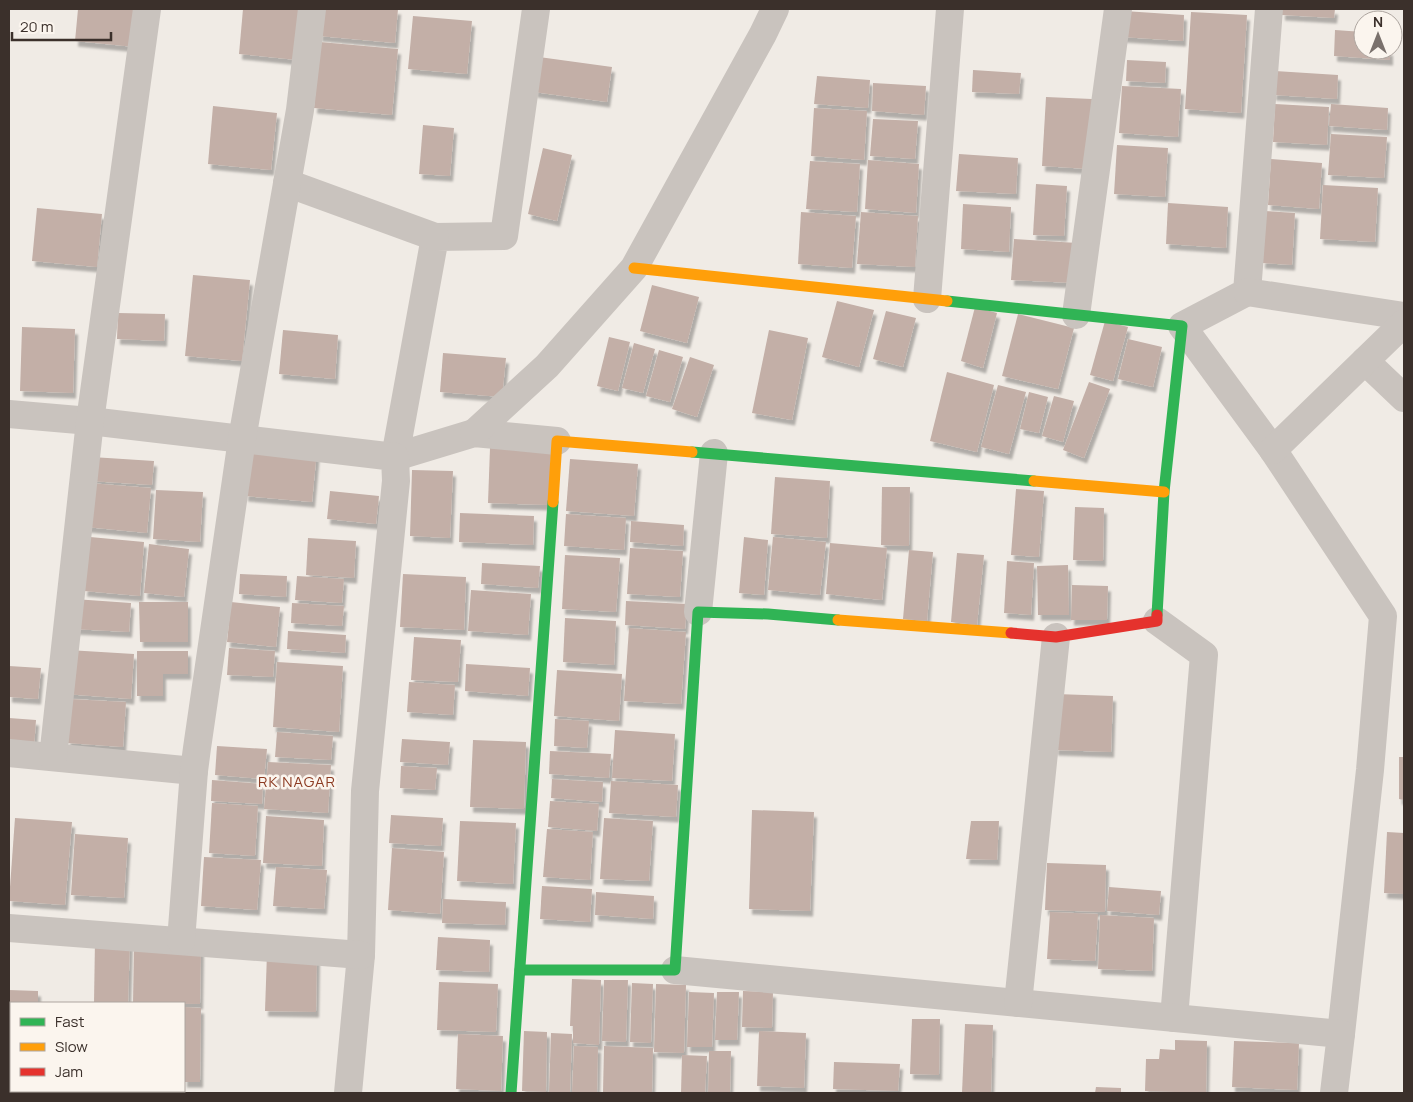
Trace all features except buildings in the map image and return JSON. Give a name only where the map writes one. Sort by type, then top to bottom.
[{"type":"street","points":[[53,757],[90,421],[147,9]]},
{"type":"street","points":[[181,941],[194,771],[242,440],[300,110],[312,9]]},
{"type":"street","points":[[287,183],[435,237],[504,236],[536,9]]},
{"type":"street","points":[[474,433],[547,366],[634,268],[776,9]]},
{"type":"street","points":[[927,299],[950,9]]},
{"type":"street","points":[[1076,315],[1118,9]]},
{"type":"street","points":[[1246,292],[1269,9]]},
{"type":"street","points":[[348,1093],[361,955],[365,791],[396,481],[394,457],[435,237]]},
{"type":"street","points":[[634,268],[1182,326],[1246,292],[1404,316]]},
{"type":"street","points":[[1273,450],[1404,323]]},
{"type":"street","points":[[1182,326],[1273,450],[1383,616],[1370,770],[1334,1093]]},
{"type":"street","points":[[1157,621],[1164,492],[1182,326]]},
{"type":"street","points":[[1365,362],[1404,398]]},
{"type":"street","points":[[9,414],[90,421],[394,457],[474,433],[1164,492]]},
{"type":"street","points":[[512,1093],[557,441]]},
{"type":"street","points":[[675,970],[698,612],[714,453]]},
{"type":"street","points":[[698,612],[768,614],[1056,637],[1157,621],[1204,656],[1174,1018]]},
{"type":"street","points":[[1018,1003],[1056,637]]},
{"type":"street","points":[[9,753],[194,771]]},
{"type":"street","points":[[9,928],[361,955]]},
{"type":"street","points":[[520,970],[675,970],[1341,1034]]},
{"type":"street","points":[[9,1093],[14,1093]]},
{"type":"traffic: fast","points":[[947,301],[1182,326],[1164,492],[1157,615]]},
{"type":"traffic: fast","points":[[692,452],[1034,481]]},
{"type":"traffic: fast","points":[[511,1093],[553,502]]},
{"type":"traffic: fast","points":[[520,970],[675,970],[698,612],[768,614],[838,620]]},
{"type":"traffic: slow","points":[[634,268],[947,301]]},
{"type":"traffic: slow","points":[[553,502],[557,441],[692,452]]},
{"type":"traffic: slow","points":[[1034,481],[1164,492]]},
{"type":"traffic: slow","points":[[838,620],[1011,633]]},
{"type":"traffic: jam","points":[[1011,633],[1056,637],[1157,621],[1157,615]]},
{"type":"district","name":"RK NAGAR","points":[[297,782]]}]
